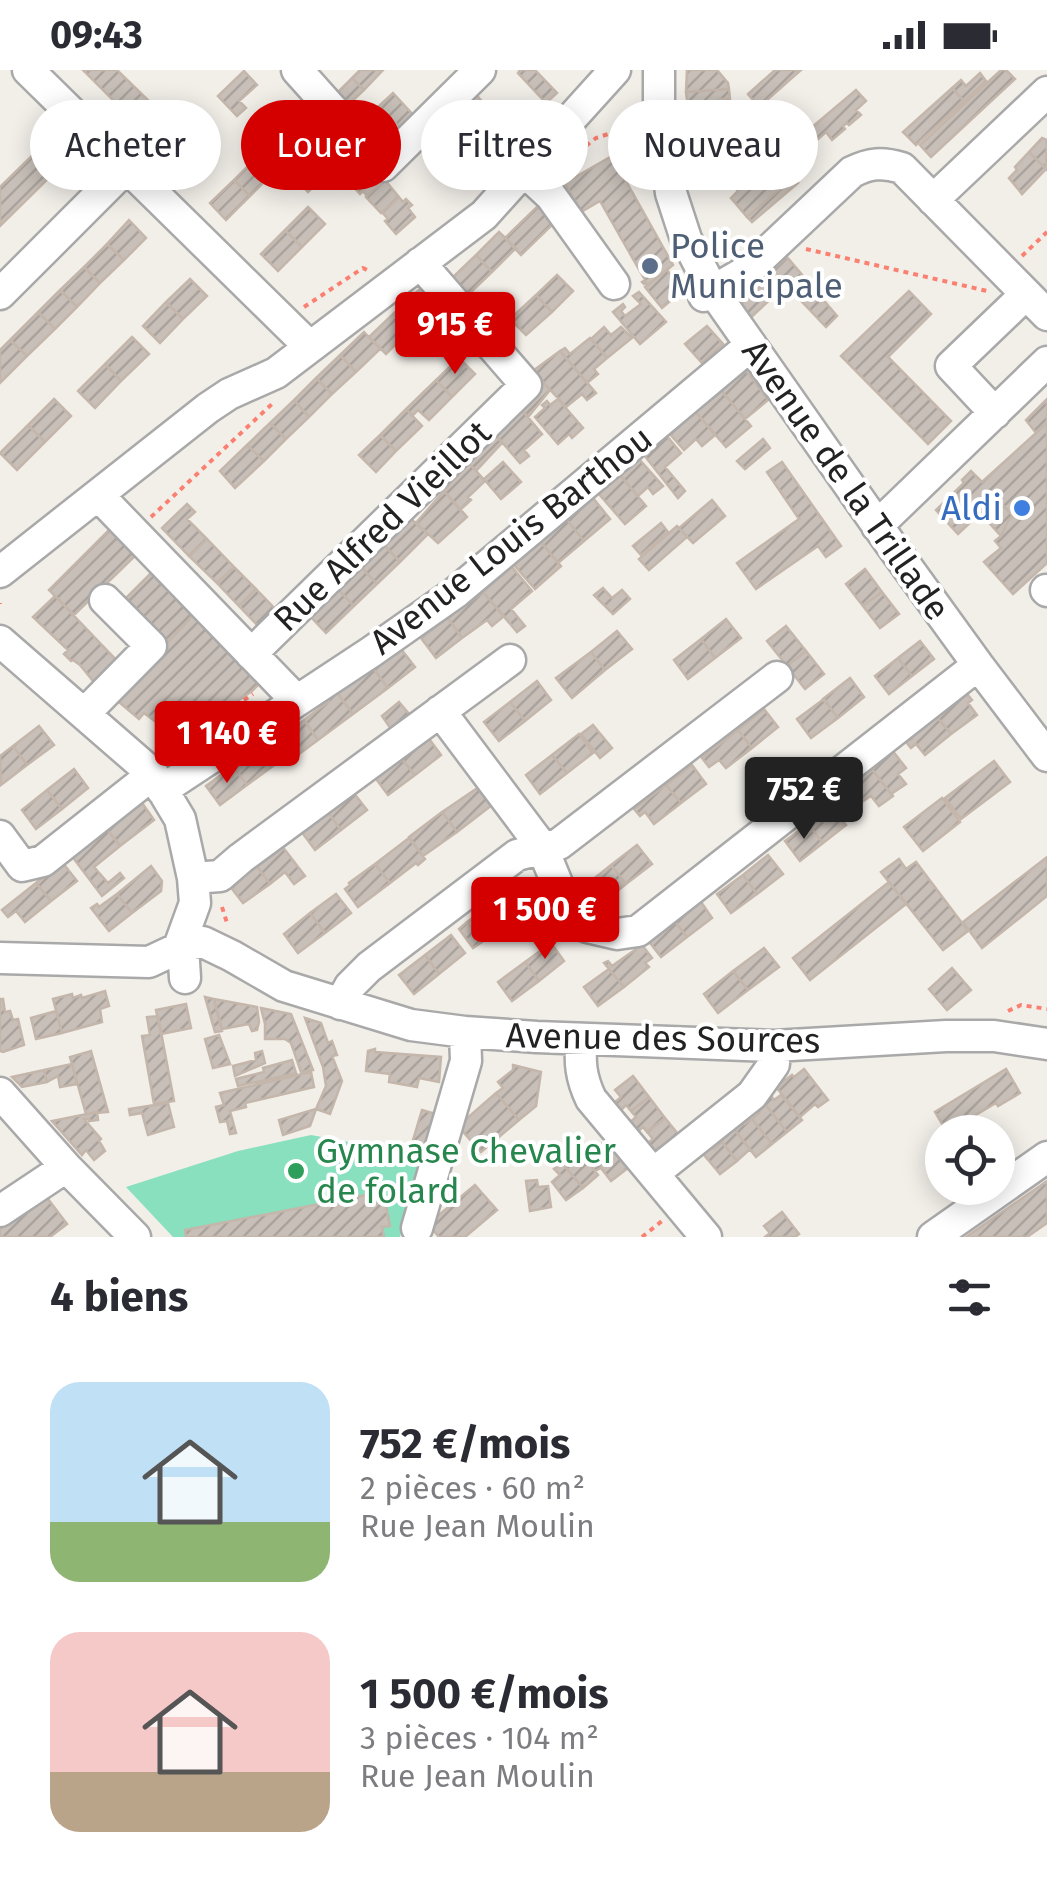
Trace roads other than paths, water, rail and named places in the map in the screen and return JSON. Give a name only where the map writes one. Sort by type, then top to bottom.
[{"type":"street","points":[[28,70],[58,100]]},
{"type":"street","points":[[297,70],[383,166],[480,70]]},
{"type":"street","points":[[587,100],[615,70]]},
{"type":"street","name":"Avenue de la Trillade","points":[[659,70],[659,102],[672,193],[709,294],[751,345],[877,526],[1047,756]]},
{"type":"street","points":[[934,200],[1047,92]]},
{"type":"street","points":[[709,294],[748,271],[852,172],[870,164],[902,168],[1026,294],[951,366],[996,413]]},
{"type":"street","points":[[0,294],[104,190]]},
{"type":"street","points":[[149,190],[310,346]]},
{"type":"street","points":[[0,572],[208,408],[276,373],[484,215],[506,190]]},
{"type":"street","points":[[544,190],[614,284]]},
{"type":"street","name":"Rue Alfred Vieillot","points":[[251,654],[526,384],[420,263]]},
{"type":"street","name":"Avenue Louis Barthou","points":[[0,836],[22,866],[43,860],[158,782],[297,701],[454,594],[751,345]]},
{"type":"street","points":[[877,526],[1047,362]]},
{"type":"street","points":[[99,496],[297,701]]},
{"type":"street","points":[[84,714],[151,646],[105,600]]},
{"type":"street","points":[[0,641],[158,782],[180,819],[195,903],[181,947],[185,978]]},
{"type":"street","points":[[193,878],[220,876],[510,660]]},
{"type":"street","points":[[440,711],[542,847],[572,917],[587,927],[617,934],[638,931],[978,666]]},
{"type":"street","points":[[340,1004],[350,986],[369,967],[517,854],[558,844],[777,677]]},
{"type":"street","name":"Avenue des Sources","points":[[181,947],[203,942],[284,986],[411,1025],[465,1032],[774,1046],[946,1036],[994,1036],[1047,1044]]},
{"type":"street","points":[[0,958],[149,962],[181,947]]},
{"type":"street","points":[[416,1228],[466,1061],[465,1032]]},
{"type":"street","points":[[582,1040],[581,1078],[591,1099],[706,1237]]},
{"type":"street","points":[[654,1174],[752,1094],[774,1064],[774,1046]]},
{"type":"street","points":[[0,1093],[124,1233]]},
{"type":"street","points":[[933,1237],[1047,1157]]},
{"type":"street","points":[[0,1210],[66,1167]]},
{"type":"place","name":"Police Municipale","points":[[650,266]]},
{"type":"place","name":"Aldi","points":[[1022,508]]},
{"type":"place","name":"Gymnase Chevalier de folard","points":[[296,1171]]}]
